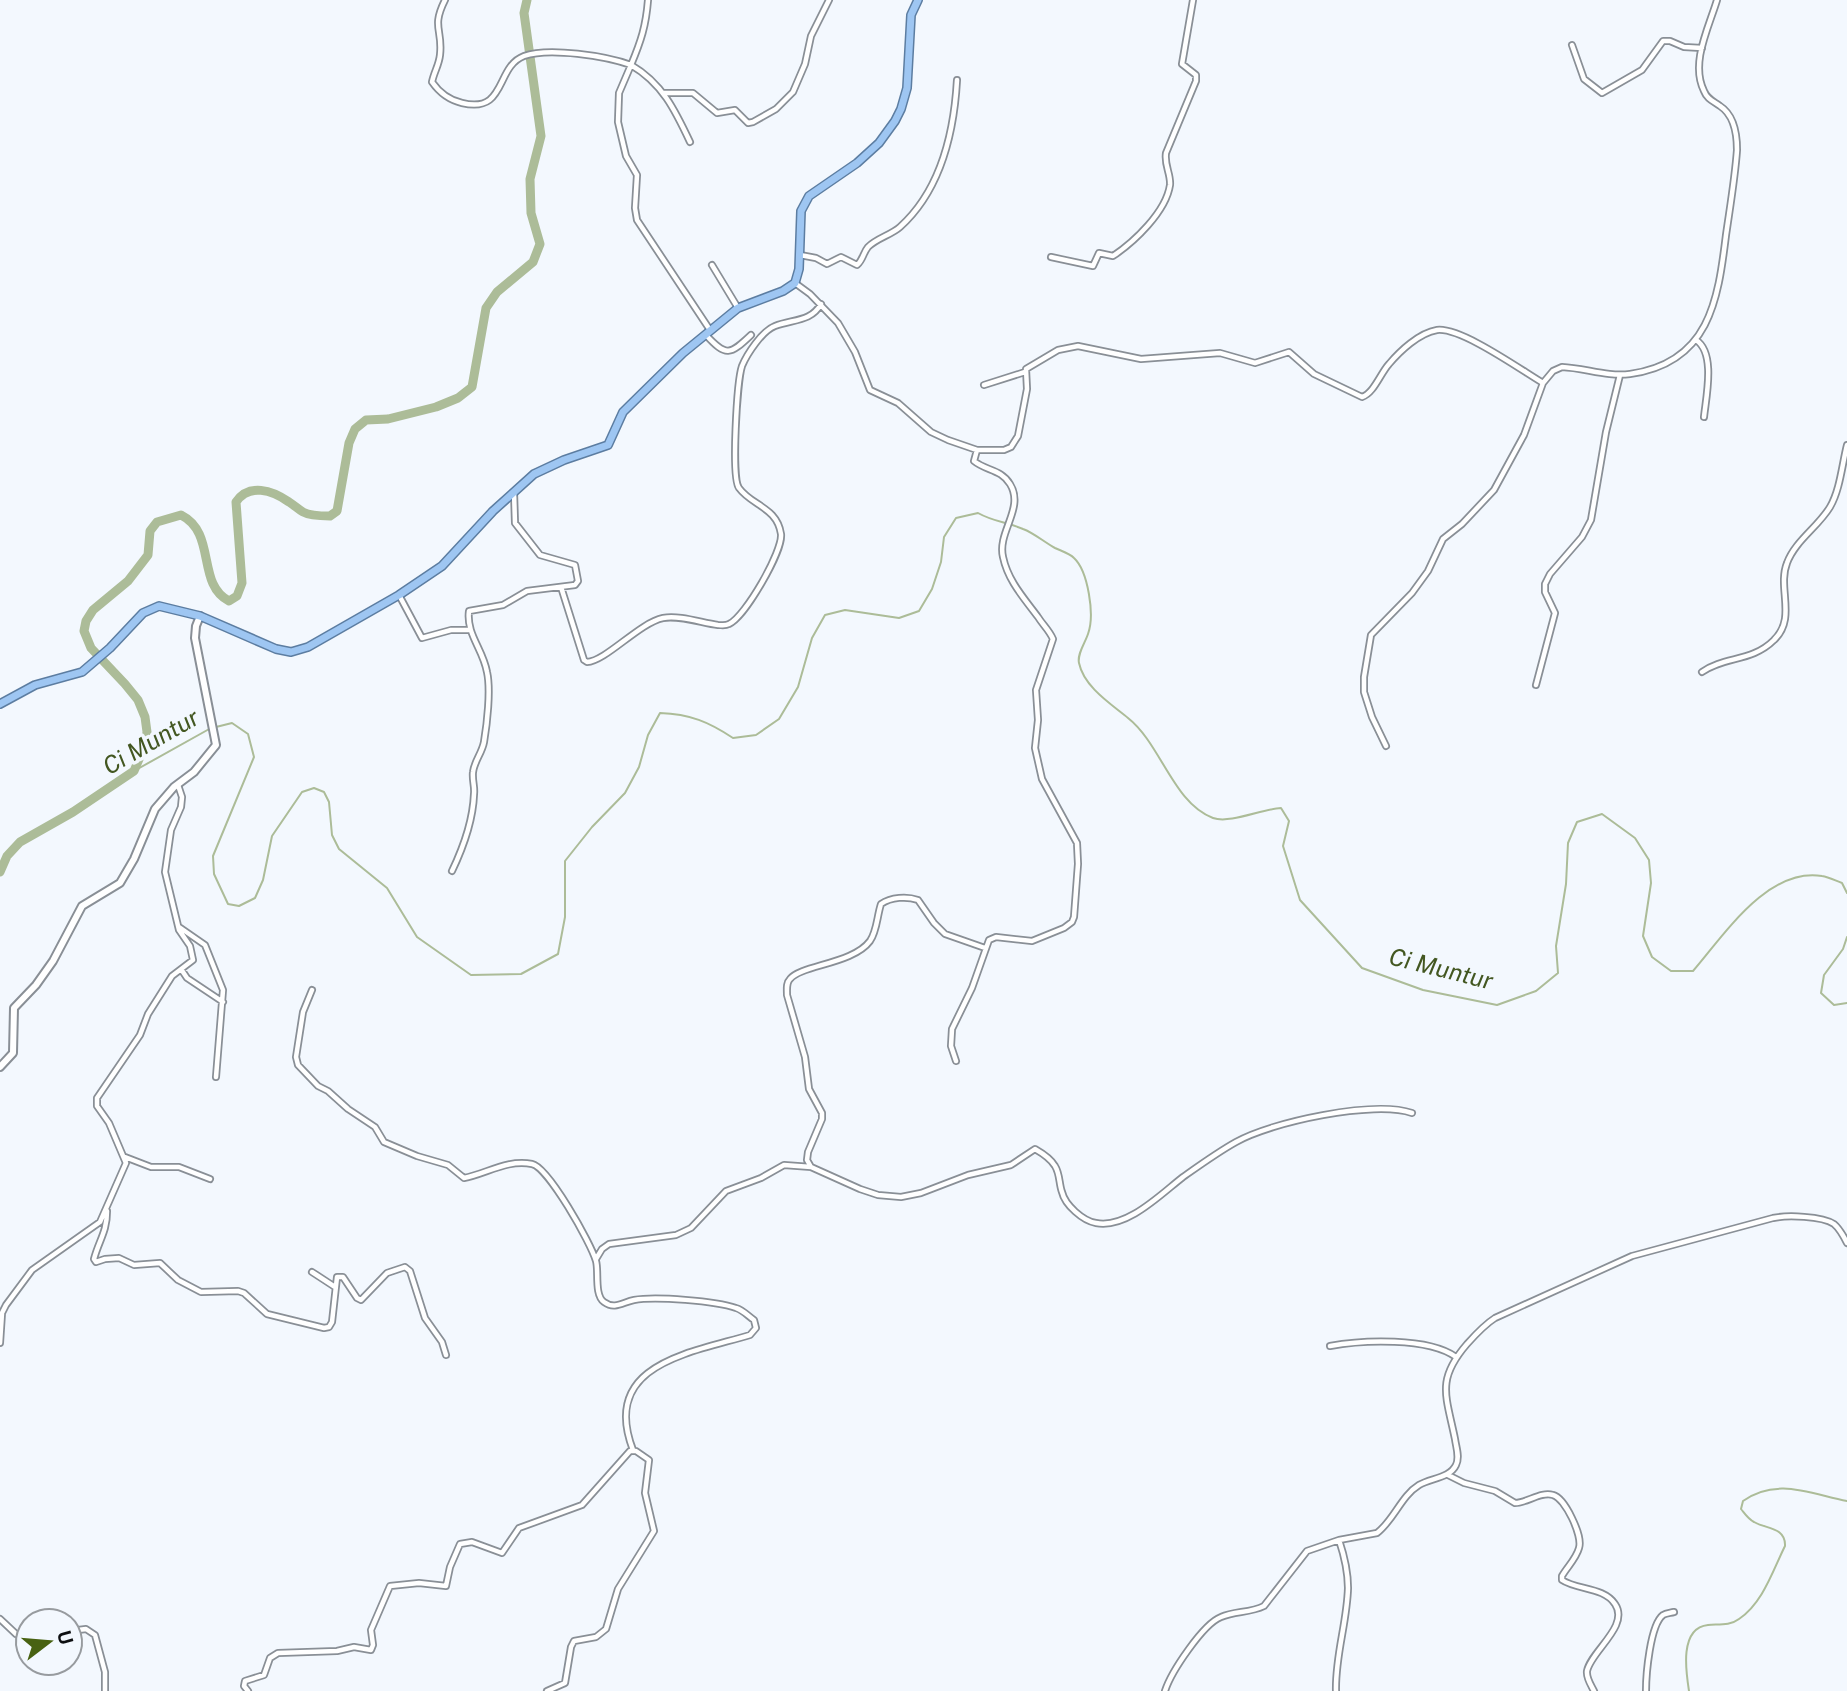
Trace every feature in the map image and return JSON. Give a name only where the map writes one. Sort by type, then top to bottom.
[{"type":"highway","points":[[0,703],[35,685],[76,675],[93,664],[133,622],[153,607],[164,605],[200,616],[264,645],[291,652],[308,647],[399,595],[442,566],[514,491],[544,468],[608,445],[623,412],[675,360],[738,309],[783,292],[794,282],[799,268],[802,211],[809,197],[870,152],[895,121],[907,88],[910,22],[918,0]]},
{"type":"main road","points":[[0,1067],[13,1053],[14,1007],[36,985],[53,961],[82,906],[120,883],[134,859],[155,809],[178,784],[194,772],[216,745],[195,639],[200,616]]},
{"type":"street","points":[[446,0],[436,23],[440,52],[438,69],[432,82],[444,95],[474,105],[491,100],[508,71],[524,56],[576,54],[611,58],[631,65],[664,93],[690,142]]},
{"type":"street","points":[[648,0],[645,30],[619,93],[618,122],[626,156],[637,175],[637,220],[719,348],[727,352],[734,351],[751,335]]},
{"type":"street","points":[[664,93],[693,93],[717,113],[735,110],[748,123],[753,122],[776,108],[793,92],[805,64],[811,36],[829,0]]},
{"type":"street","points":[[1051,257],[1093,266],[1099,253],[1112,257],[1133,243],[1162,206],[1170,181],[1165,161],[1166,153],[1196,81],[1196,75],[1182,64],[1193,0]]},
{"type":"street","points":[[1386,746],[1364,692],[1369,638],[1412,593],[1428,571],[1443,539],[1465,521],[1494,490],[1524,435],[1543,383],[1556,368],[1562,366],[1620,375],[1653,369],[1668,363],[1696,340],[1709,317],[1719,287],[1737,150],[1736,135],[1730,118],[1702,88],[1702,48],[1717,0]]},
{"type":"street","points":[[1573,45],[1584,79],[1602,93],[1642,70],[1663,41],[1684,47],[1702,48]]},
{"type":"street","points":[[799,255],[816,258],[827,264],[841,257],[853,264],[859,264],[867,248],[898,229],[918,208],[940,165],[950,133],[955,116],[957,80]]},
{"type":"street","points":[[712,265],[738,309]]},
{"type":"street","points":[[794,282],[821,304],[848,339],[873,392],[898,402],[938,436],[978,450],[1007,449],[1016,441],[1028,385],[1025,372]]},
{"type":"street","points":[[561,587],[584,660],[587,662],[662,619],[718,625],[727,625],[734,621],[772,565],[781,541],[773,516],[744,493],[736,481],[735,445],[741,371],[745,358],[769,329],[808,317],[821,304]]},
{"type":"street","points":[[984,385],[1025,372],[1040,359],[1071,347],[1085,347],[1141,359],[1220,353],[1255,363],[1289,352],[1314,374],[1362,397],[1367,395],[1386,368],[1410,344],[1428,332],[1442,330],[1475,342],[1543,383]]},
{"type":"street","points":[[1696,340],[1704,349],[1708,364],[1704,417]]},
{"type":"street","points":[[1536,685],[1555,613],[1545,592],[1545,584],[1550,574],[1582,537],[1591,520],[1606,432],[1620,375]]},
{"type":"street","points":[[1702,672],[1717,664],[1750,656],[1772,642],[1779,634],[1786,618],[1786,565],[1794,550],[1831,505],[1847,445]]},
{"type":"street","points":[[956,1061],[951,1046],[952,1029],[972,988],[989,940],[994,937],[1032,941],[1070,924],[1074,917],[1078,870],[1077,843],[1042,779],[1035,748],[1038,720],[1036,690],[1052,639],[1031,605],[1014,585],[1003,560],[1002,544],[1015,503],[1014,492],[1010,482],[1000,473],[974,461],[978,450]]},
{"type":"street","points":[[452,871],[467,834],[474,795],[474,769],[484,741],[488,696],[487,672],[479,647],[469,630],[468,613],[471,610],[503,605],[527,591],[577,584],[577,566],[540,555],[515,523],[514,491]]},
{"type":"street","points":[[399,595],[422,638],[469,630]]},
{"type":"street","points":[[0,1343],[2,1313],[30,1272],[100,1222],[107,1210],[125,1167],[124,1156],[96,1100],[140,1035],[148,1014],[172,976],[191,962],[193,956],[190,944],[178,926],[165,872],[171,830],[181,807],[182,797],[178,784]]},
{"type":"street","points":[[811,1167],[807,1160],[808,1152],[822,1113],[808,1087],[804,1057],[787,995],[790,978],[848,956],[866,946],[875,930],[880,904],[890,899],[918,900],[945,934],[985,948]]},
{"type":"street","points":[[178,926],[205,945],[223,990],[216,1077]]},
{"type":"street","points":[[181,969],[187,978],[223,1002]]},
{"type":"street","points":[[312,990],[303,1012],[296,1060],[318,1086],[375,1127],[384,1142],[448,1165],[461,1177],[467,1178],[508,1164],[528,1163],[544,1170],[565,1201],[596,1260],[600,1298],[612,1306],[635,1300],[718,1305],[741,1310],[757,1324],[750,1335],[665,1361],[642,1375],[633,1390],[625,1416],[626,1429],[633,1450],[649,1460],[645,1493],[654,1531],[618,1589],[606,1629],[596,1637],[574,1641],[565,1683],[547,1691]]},
{"type":"street","points":[[596,1260],[602,1249],[609,1244],[672,1236],[688,1229],[720,1195],[765,1176],[783,1165],[811,1167],[878,1195],[901,1197],[921,1193],[968,1175],[1011,1165],[1035,1149],[1054,1164],[1063,1195],[1076,1212],[1095,1223],[1108,1223],[1151,1204],[1180,1179],[1252,1134],[1363,1109],[1412,1113]]},
{"type":"street","points":[[124,1156],[151,1167],[179,1167],[210,1178]]},
{"type":"street","points":[[107,1210],[107,1228],[94,1259],[96,1262],[119,1258],[134,1265],[160,1263],[178,1280],[203,1293],[238,1291],[244,1293],[267,1314],[324,1328],[329,1327],[332,1322],[336,1279],[341,1276],[361,1300],[387,1273],[399,1267],[408,1268],[425,1318],[442,1342],[446,1355]]},
{"type":"street","points":[[1165,1691],[1174,1673],[1210,1624],[1223,1616],[1264,1606],[1301,1556],[1313,1548],[1339,1540],[1377,1533],[1412,1490],[1423,1482],[1447,1475],[1453,1470],[1458,1461],[1446,1380],[1449,1368],[1480,1329],[1495,1318],[1643,1253],[1784,1216],[1830,1222],[1840,1230],[1847,1243]]},
{"type":"street","points":[[312,1272],[335,1287]]},
{"type":"street","points":[[0,1310],[6,1305]]},
{"type":"street","points":[[1330,1346],[1380,1341],[1437,1348],[1456,1356]]},
{"type":"street","points":[[248,1691],[244,1686],[245,1681],[264,1675],[270,1658],[278,1653],[337,1651],[354,1647],[370,1650],[373,1646],[371,1630],[390,1586],[419,1583],[446,1586],[450,1567],[460,1544],[472,1542],[496,1553],[504,1552],[519,1528],[582,1505],[633,1450]]},
{"type":"street","points":[[1447,1475],[1464,1483],[1495,1491],[1515,1503],[1549,1494],[1560,1500],[1576,1528],[1580,1543],[1562,1580],[1592,1589],[1613,1601],[1618,1610],[1616,1625],[1588,1670],[1588,1678],[1594,1691]]},
{"type":"street","points":[[1336,1691],[1336,1663],[1348,1590],[1345,1558],[1339,1540]]},
{"type":"street","points":[[1646,1691],[1652,1644],[1659,1620],[1665,1614],[1674,1612]]},
{"type":"street","points":[[0,1619],[14,1632]]},
{"type":"street","points":[[84,1629],[95,1634],[105,1672],[105,1691]]},
{"type":"waterway","points":[[0,872],[7,856],[20,842],[73,812],[134,771],[145,745],[145,717],[138,700],[91,648],[84,631],[86,621],[93,610],[128,581],[148,555],[150,531],[157,522],[181,515],[192,523],[199,534],[213,583],[219,593],[229,601],[237,596],[242,583],[236,502],[241,496],[247,492],[261,490],[282,498],[306,513],[330,516],[337,511],[349,443],[355,429],[366,420],[388,419],[436,407],[458,398],[472,387],[486,308],[497,292],[533,262],[540,244],[531,213],[530,179],[541,136],[524,13],[527,0]]},
{"type":"waterway","name":"Ci Muntur","points":[[216,727],[232,723],[248,734],[254,757],[213,856],[214,874],[228,904],[239,906],[255,898],[263,880],[272,836],[302,792],[314,788],[324,792],[329,802],[332,835],[339,849],[387,888],[417,937],[471,975],[521,974],[558,954],[565,917],[565,861],[592,827],[625,793],[639,767],[648,735],[660,713],[699,720],[733,738],[756,735],[779,719],[798,687],[812,638],[825,615],[845,610],[899,618],[919,611],[932,589],[941,562],[944,537],[956,518],[978,513],[1027,531],[1074,558],[1083,573],[1090,605],[1090,626],[1079,660],[1086,680],[1139,729],[1177,787],[1199,810],[1213,818],[1228,819],[1281,808],[1289,821],[1283,846],[1300,900],[1362,968],[1423,990],[1497,1005],[1536,991],[1558,973],[1556,946],[1566,884],[1568,843],[1577,822],[1602,814],[1635,838],[1649,860],[1651,883],[1643,936],[1652,957],[1671,971],[1693,971],[1749,907],[1783,882],[1802,876],[1822,876],[1842,883],[1847,893]]},
{"type":"waterway","name":"Ci Muntur","points":[[134,771],[211,728]]},
{"type":"waterway","name":"Ci Muntur","points":[[1847,937],[1843,949],[1824,975],[1821,993],[1834,1005],[1847,1003]]},
{"type":"waterway","points":[[1689,1691],[1686,1652],[1692,1634],[1708,1625],[1732,1623],[1747,1612],[1766,1586],[1785,1546],[1779,1532],[1754,1522],[1747,1516],[1741,1509],[1743,1501],[1755,1494],[1781,1489],[1794,1489],[1847,1501]]}]
